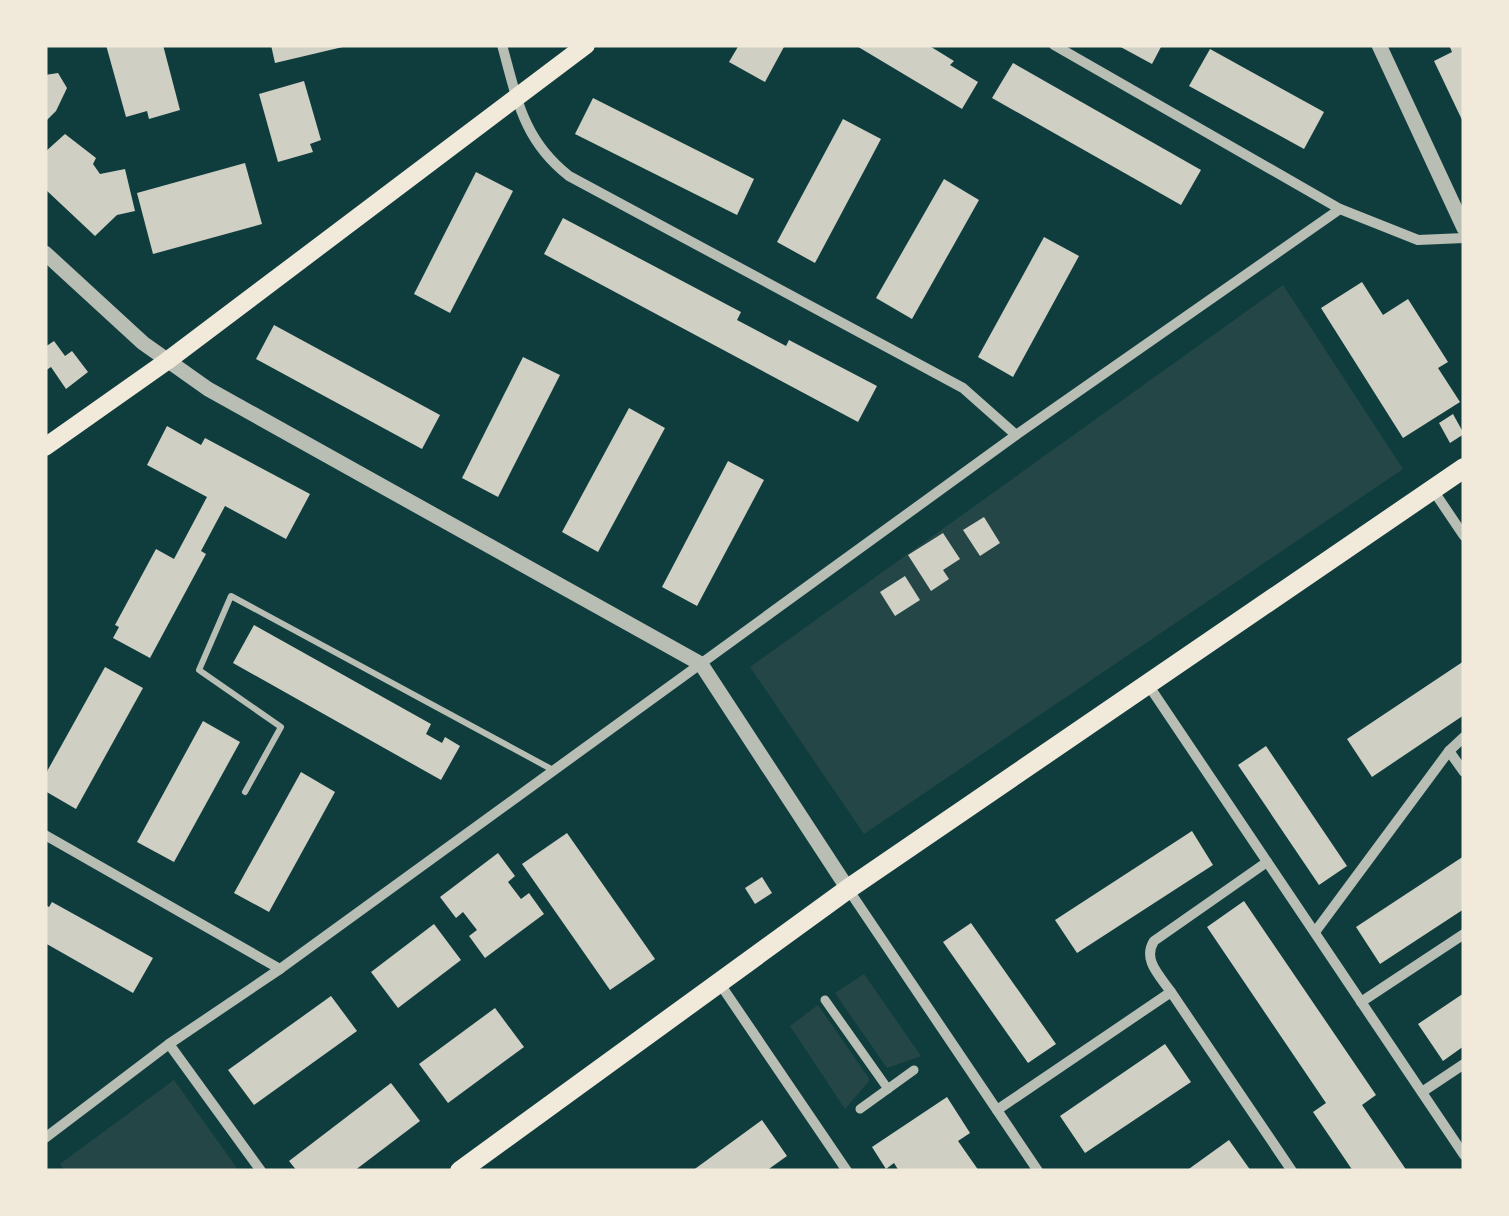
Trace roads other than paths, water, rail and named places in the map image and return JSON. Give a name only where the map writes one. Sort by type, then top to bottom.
[{"type":"main road","points":[[45,447],[586,45]]},
{"type":"main road","points":[[460,1171],[848,889],[1464,468]]},
{"type":"street","points":[[502,45],[532,139],[569,176],[962,388],[1016,436]]},
{"type":"street","points":[[1054,45],[1340,209],[1418,240],[1464,238]]},
{"type":"street","points":[[1379,45],[1464,228]]},
{"type":"street","points":[[45,1138],[169,1044],[1016,436],[1340,209]]},
{"type":"street","points":[[45,253],[166,360],[228,402],[701,664],[1038,1171]]},
{"type":"street","points":[[1432,490],[1464,536]]},
{"type":"street","points":[[1148,686],[1464,1155]]},
{"type":"street","points":[[1314,932],[1448,751],[1464,737]]},
{"type":"street","points":[[1448,751],[1464,772]]},
{"type":"street","points":[[45,835],[280,968]]},
{"type":"street","points":[[1267,862],[1154,940],[1149,949],[1150,959],[1171,992],[1292,1171]]},
{"type":"street","points":[[1361,1002],[1464,934]]},
{"type":"street","points":[[718,981],[847,1171]]},
{"type":"street","points":[[998,1110],[1171,992]]},
{"type":"street","points":[[825,1000],[888,1089]]},
{"type":"street","points":[[169,1044],[261,1171]]},
{"type":"street","points":[[1422,1092],[1464,1064]]},
{"type":"street","points":[[860,1108],[914,1070]]},
{"type":"lane","points":[[245,792],[281,727],[200,670],[231,596],[553,770]]}]
